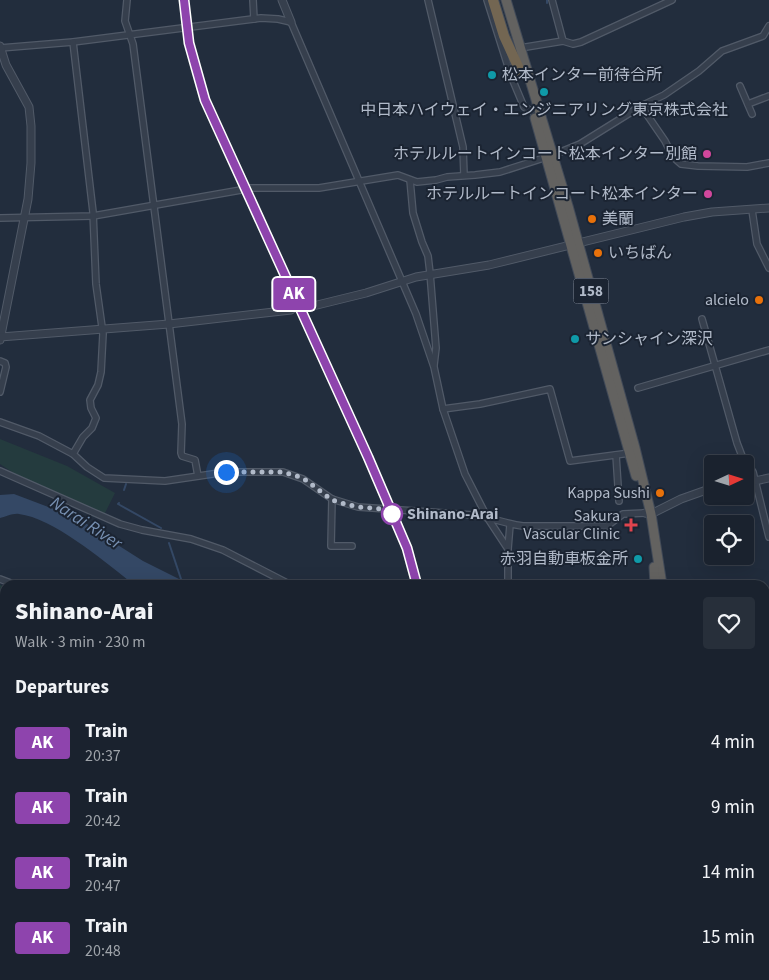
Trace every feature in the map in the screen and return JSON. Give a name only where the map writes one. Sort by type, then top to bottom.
[{"type":"highway","points":[[493,0],[504,36],[521,73]]},
{"type":"highway","name":"158","points":[[500,0],[533,112],[550,156]]},
{"type":"highway","name":"158","points":[[506,0],[648,513],[655,580]]},
{"type":"highway","name":"158","points":[[575,244],[635,448],[661,580]]},
{"type":"street","points":[[127,0],[125,21],[132,44],[141,104],[182,424],[181,453],[182,456],[195,460],[198,476]]},
{"type":"street","points":[[253,0],[254,18]]},
{"type":"street","points":[[282,0],[416,314],[434,367],[443,409],[466,474],[487,517],[508,549]]},
{"type":"street","points":[[428,0],[464,147],[464,176]]},
{"type":"street","points":[[487,0],[511,76],[524,107],[533,112]]},
{"type":"street","points":[[552,0],[563,41]]},
{"type":"street","points":[[520,48],[563,41],[573,44],[581,42],[672,0]]},
{"type":"street","points":[[291,22],[278,19],[254,18],[73,42],[0,47],[6,65],[29,107],[31,117],[31,163],[28,198],[0,338],[169,324],[291,310]]},
{"type":"street","points":[[250,188],[319,188],[398,175],[417,182],[500,172],[580,144],[641,106],[664,95],[699,71],[722,51],[763,36],[769,26]]},
{"type":"street","points":[[73,42],[93,216],[96,284],[103,348],[102,372],[90,400],[91,408],[96,418],[92,428],[83,437],[73,454]]},
{"type":"street","points":[[740,86],[752,114]]},
{"type":"street","points":[[748,104],[769,96]]},
{"type":"street","points":[[641,106],[665,141],[673,157],[679,163],[698,166],[742,167],[769,163]]},
{"type":"street","points":[[410,180],[413,212],[428,256],[436,348],[434,367]]},
{"type":"street","points":[[0,218],[93,216],[241,190]]},
{"type":"street","points":[[310,307],[430,273],[489,265],[684,217],[712,212],[769,208]]},
{"type":"street","points":[[752,210],[757,244],[769,268]]},
{"type":"street","points":[[702,320],[737,443],[742,456],[752,469],[769,538]]},
{"type":"street","points":[[638,388],[769,350]]},
{"type":"street","points":[[0,360],[5,363],[6,367],[0,392]]},
{"type":"street","points":[[443,409],[480,404],[550,389],[570,461],[630,453]]},
{"type":"street","points":[[0,422],[39,436],[73,454],[86,467],[104,478],[165,481],[226,472],[283,472],[303,478],[332,500],[358,507],[422,510],[487,517],[510,525],[607,526],[623,514],[648,513],[704,491]]},
{"type":"street","points":[[616,455],[618,501]]},
{"type":"street","points":[[0,470],[120,524],[191,539],[223,550],[281,580]]},
{"type":"street","points":[[755,482],[769,478]]},
{"type":"street","points":[[332,500],[331,546],[352,546]]},
{"type":"street","points":[[508,580],[510,525]]},
{"type":"green space","points":[[0,439],[67,466],[115,493],[104,515],[18,476],[0,464]]},
{"type":"water","points":[[14,494],[80,519],[143,561],[181,580],[128,580],[91,551],[46,523],[19,514],[0,518],[0,495]]},
{"type":"waterway","points":[[124,490],[126,484]]},
{"type":"waterway","points":[[119,503],[161,528]]},
{"type":"waterway","points":[[169,543],[181,580]]},
{"type":"tunnel","points":[[291,310],[309,307]]},
{"type":"railway","points":[[184,0],[189,43],[205,100],[368,457],[407,548],[416,580]]},
{"type":"train","name":"AK","points":[[184,0],[189,43],[205,100],[368,457],[407,548],[416,580]]},
{"type":"place","name":"松本インター前待合所","points":[[492,75]]},
{"type":"place","name":"中日本ハイウェイ・エンジニアリング東京株式会社","points":[[544,92]]},
{"type":"place","name":"ホテルルートインコート松本インター別館","points":[[707,154]]},
{"type":"place","name":"ホテルルートインコート松本インター","points":[[708,194]]},
{"type":"place","name":"美蘭","points":[[592,219]]},
{"type":"place","name":"いちばん","points":[[598,253]]},
{"type":"place","name":"alcielo","points":[[759,300]]},
{"type":"place","name":"サンシャイン深沢","points":[[575,339]]},
{"type":"place","name":"Kappa Sushi","points":[[660,493]]},
{"type":"place","name":"Shinano-Arai","points":[[392,514]]},
{"type":"place","name":"Sakura Vascular Clinic","points":[[631,525]]},
{"type":"place","name":"赤羽自動車板金所","points":[[638,559]]},
{"type":"route","points":[[226,472],[283,472],[295,475],[311,483],[332,500],[358,507],[395,510],[392,514]]},
{"type":"water label","name":"Narai River","points":[[86,523]]}]
